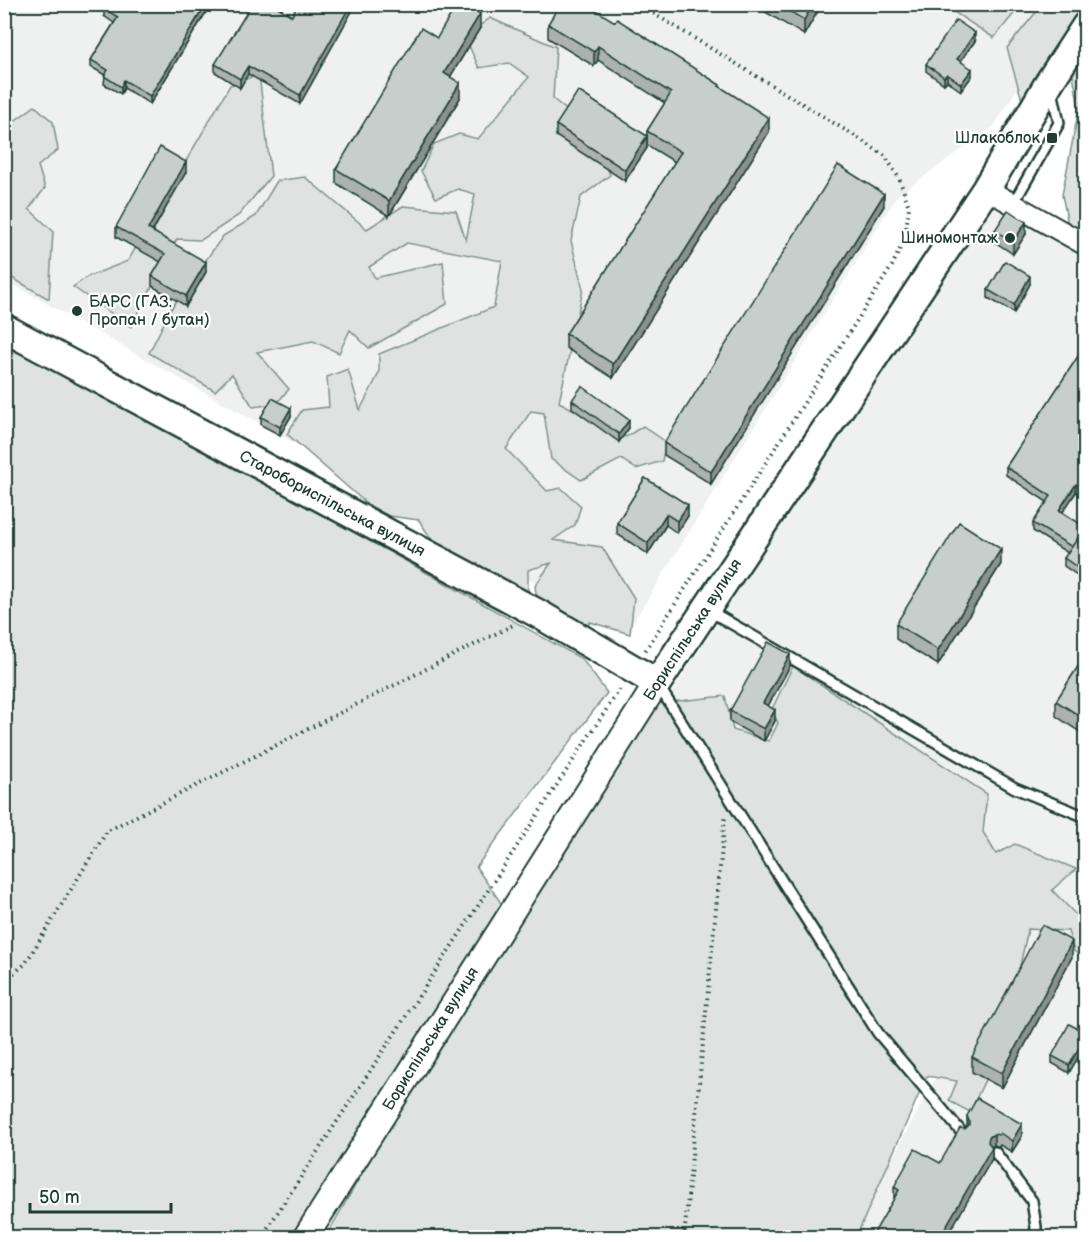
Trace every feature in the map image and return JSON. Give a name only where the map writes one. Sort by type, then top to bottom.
[{"type":"main road","name":"Бориспільська вулиця","points":[[657,683],[986,189],[1050,81],[1086,26]]},
{"type":"main road","name":"Старобориспільська вулиця","points":[[4,328],[537,613],[657,683]]},
{"type":"street","points":[[986,189],[1086,245]]},
{"type":"street","name":"Бориспільська вулиця","points":[[305,1238],[657,683]]},
{"type":"lane","points":[[1013,204],[1059,123],[1050,81]]},
{"type":"lane","points":[[706,609],[1015,788],[1086,817]]},
{"type":"lane","points":[[657,683],[878,1033],[963,1134]]},
{"type":"lane","points":[[995,1152],[1032,1201],[1036,1227],[1035,1238]]},
{"type":"path","points":[[261,1238],[633,669],[892,266],[904,238],[909,207],[899,178],[885,156],[638,4]]},
{"type":"path","points":[[4,981],[25,964],[106,831],[537,613]]},
{"type":"path","points":[[684,1238],[728,795]]},
{"type":"shaded area","points":[[1021,4],[994,38],[943,5]]},
{"type":"shaded area","points":[[5,5],[1069,5],[994,126],[897,196],[626,634],[5,280]]},
{"type":"shaded area","points":[[1042,5],[1085,5],[1085,238],[1069,229],[1062,195],[1079,108],[1070,58],[1022,100],[1007,48]]},
{"type":"shaded area","points":[[490,18],[556,47],[553,99],[574,116],[602,153],[610,175],[581,197],[571,241],[583,289],[559,402],[626,437],[643,426],[666,442],[662,461],[636,469],[621,459],[581,480],[551,459],[544,413],[531,411],[506,449],[547,491],[561,488],[581,506],[575,525],[553,540],[602,547],[634,598],[630,634],[590,622],[582,636],[538,609],[535,586],[551,563],[528,570],[528,592],[508,593],[440,553],[419,520],[389,516],[367,504],[287,434],[302,410],[329,407],[327,377],[348,369],[360,410],[379,373],[379,354],[494,307],[502,261],[407,243],[369,267],[375,278],[443,262],[447,304],[369,348],[350,330],[339,353],[313,341],[257,352],[289,389],[276,404],[253,407],[232,374],[215,391],[149,353],[171,309],[223,236],[256,216],[277,181],[305,177],[367,229],[403,206],[456,211],[466,241],[475,194],[458,189],[436,198],[421,171],[434,144],[459,134],[478,139],[529,77],[509,63],[479,68],[465,37]]},
{"type":"shaded area","points":[[259,74],[271,176],[239,215],[201,240],[177,239],[131,327],[73,287],[87,277],[128,261],[230,85]]},
{"type":"shaded area","points":[[35,106],[53,122],[58,150],[38,166],[45,188],[29,209],[53,231],[49,299],[5,274],[5,128]]},
{"type":"shaded area","points":[[995,209],[1012,212],[1085,254],[1085,1237],[849,1237],[934,1081],[1014,898],[669,697],[979,219]]},
{"type":"shaded area","points":[[4,338],[582,659],[607,693],[476,867],[506,910],[312,1237],[5,1237]]},
{"type":"shaded area","points":[[793,666],[987,794],[983,832],[996,854],[1015,844],[1076,869],[1052,890],[1079,918],[1085,917],[1085,960],[1074,951],[1068,931],[1028,929],[1004,1039],[970,1112],[949,1101],[957,1081],[927,1076],[856,1237],[325,1238],[446,1028],[652,704],[725,696],[733,730],[769,741],[778,723],[772,709]]},
{"type":"building","points":[[106,4],[206,4],[150,96],[124,80],[121,87],[104,76],[108,70],[91,60],[118,17],[104,9]]},
{"type":"building","points":[[252,4],[273,4],[292,16],[298,4],[351,4],[300,95],[248,66],[240,79],[215,64]]},
{"type":"building","points":[[457,4],[465,4],[480,14],[444,73],[460,83],[389,201],[336,169],[421,28],[437,38]]},
{"type":"building","points":[[560,4],[586,4],[615,22],[617,19],[769,118],[613,364],[566,334],[681,152],[647,131],[671,93],[598,46],[594,52],[548,24]]},
{"type":"building","points":[[777,4],[813,4],[804,20]]},
{"type":"building","points":[[956,20],[975,33],[957,59],[972,69],[961,84],[947,74],[944,77],[926,64]]},
{"type":"building","points":[[578,91],[647,136],[625,170],[556,125]]},
{"type":"building","points":[[160,147],[186,162],[148,229],[206,262],[186,296],[152,276],[165,254],[116,227]]},
{"type":"building","points":[[838,165],[884,194],[711,472],[664,443]]},
{"type":"building","points":[[1008,210],[1026,222],[1013,242],[995,230]]},
{"type":"building","points":[[1005,261],[1030,276],[1014,305],[988,290]]},
{"type":"building","points":[[1086,344],[1086,490],[1076,484],[1059,510],[1085,527],[1072,547],[1033,523],[1051,496],[1006,467]]},
{"type":"building","points":[[582,386],[629,420],[619,434],[572,400]]},
{"type":"building","points":[[272,398],[291,408],[280,427],[261,417]]},
{"type":"building","points":[[645,478],[688,505],[677,521],[666,514],[648,543],[617,523]]},
{"type":"building","points":[[959,522],[1001,549],[938,650],[896,624]]},
{"type":"building","points":[[1076,541],[1086,548],[1086,573],[1064,558]]},
{"type":"building","points":[[768,642],[790,654],[763,703],[775,710],[764,729],[730,711]]},
{"type":"building","points":[[1086,654],[1086,720],[1056,701]]},
{"type":"building","points":[[1042,925],[1072,941],[1002,1073],[972,1057]]},
{"type":"building","points":[[1069,1024],[1086,1033],[1086,1036],[1069,1065],[1052,1056]]},
{"type":"building","points":[[977,1098],[1022,1124],[1012,1141],[1000,1133],[989,1137],[988,1142],[992,1147],[941,1235],[943,1238],[871,1238],[899,1190],[894,1187],[915,1149],[940,1163],[960,1128],[965,1129],[969,1125],[967,1116]]},
{"type":"place","name":"Шлакоблок","points":[[1052,138]]},
{"type":"place","name":"Шиномонтаж","points":[[1010,238]]},
{"type":"place","name":"БАРС (ГАЗ. Пропан / бутан)","points":[[77,311]]}]
